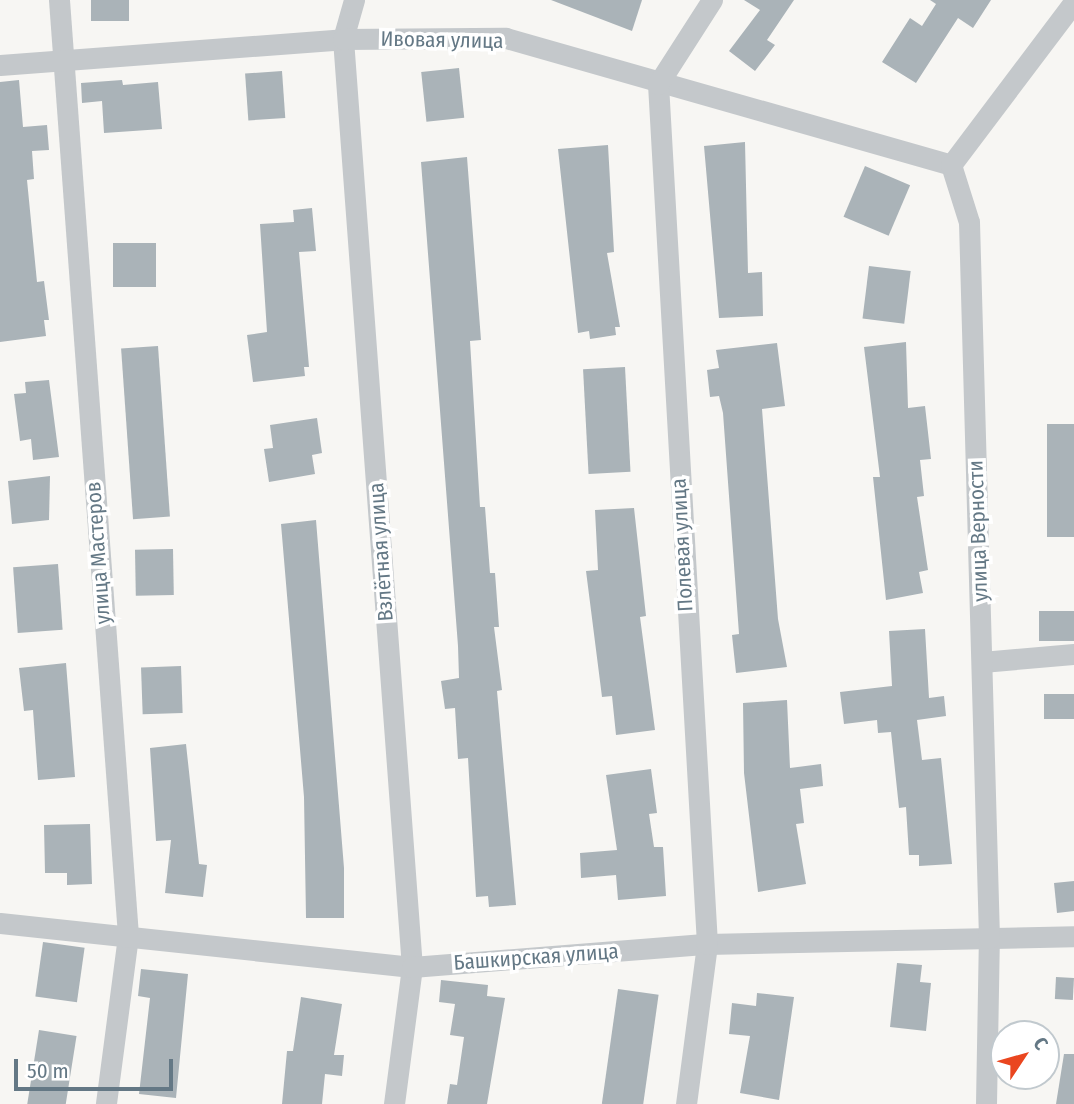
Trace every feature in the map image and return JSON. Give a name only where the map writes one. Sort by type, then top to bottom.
[{"type":"street","name":"улица Мастеров","points":[[59,0],[61,60],[128,936],[106,1104]]},
{"type":"street","name":"Взлётная улица","points":[[354,0],[343,39],[412,967],[394,1104]]},
{"type":"street","points":[[658,84],[712,0]]},
{"type":"street","points":[[951,165],[1074,2]]},
{"type":"street","name":"Ивовая улица","points":[[0,65],[343,39],[506,38],[658,84],[951,165]]},
{"type":"street","name":"Полевая улица","points":[[658,84],[707,944],[686,1104]]},
{"type":"street","name":"улица Верности","points":[[951,165],[969,222],[989,938],[986,1104]]},
{"type":"street","points":[[982,663],[1074,654]]},
{"type":"street","name":"Башкирская улица","points":[[0,923],[412,967],[707,944],[1074,936]]},
{"type":"building","points":[[91,0],[129,0],[129,21],[91,21]]},
{"type":"building","points":[[551,0],[642,0],[632,31]]},
{"type":"building","points":[[744,0],[794,0],[767,40],[775,45],[755,71],[729,51],[760,10]]},
{"type":"building","points":[[930,0],[991,0],[973,28],[958,18],[916,83],[882,62],[910,18],[922,26],[936,4]]},
{"type":"building","points":[[459,68],[464,118],[426,122],[421,72]]},
{"type":"building","points":[[282,71],[285,118],[248,120],[245,74]]},
{"type":"building","points":[[19,80],[23,127],[47,125],[49,150],[32,151],[34,179],[27,180],[37,282],[44,281],[49,320],[44,320],[46,336],[0,342],[0,82]]},
{"type":"building","points":[[122,80],[123,85],[158,82],[162,129],[104,133],[102,101],[82,103],[81,83]]},
{"type":"building","points":[[745,142],[748,273],[762,272],[763,316],[719,318],[704,146]]},
{"type":"building","points":[[608,145],[614,252],[607,253],[620,327],[615,327],[616,335],[590,339],[589,331],[578,333],[558,149]]},
{"type":"building","points":[[467,157],[481,340],[470,341],[480,507],[485,507],[490,573],[495,573],[499,627],[494,627],[502,690],[497,691],[516,905],[489,907],[488,896],[476,897],[468,758],[458,759],[455,708],[445,709],[441,681],[459,678],[458,646],[421,162]]},
{"type":"building","points":[[865,166],[910,185],[889,236],[844,217]]},
{"type":"building","points":[[312,208],[316,251],[299,252],[309,367],[304,367],[305,376],[253,382],[247,335],[267,332],[260,224],[294,222],[293,210]]},
{"type":"building","points":[[113,243],[156,243],[156,287],[113,287]]},
{"type":"building","points":[[869,266],[911,271],[904,324],[863,319]]},
{"type":"building","points":[[906,342],[908,408],[925,406],[931,459],[920,460],[924,496],[917,497],[928,570],[919,572],[923,593],[886,600],[873,477],[880,477],[864,347]]},
{"type":"building","points":[[777,343],[785,406],[762,409],[778,619],[787,667],[736,673],[732,635],[739,634],[723,413],[719,396],[710,397],[707,370],[719,368],[716,350]]},
{"type":"building","points":[[158,346],[170,517],[133,519],[121,349]]},
{"type":"building","points":[[625,367],[630,472],[589,474],[583,369]]},
{"type":"building","points":[[49,380],[59,457],[33,460],[31,439],[20,441],[14,394],[26,393],[25,382]]},
{"type":"building","points":[[317,418],[322,453],[312,455],[315,474],[269,482],[264,449],[273,448],[270,425]]},
{"type":"building","points":[[1047,424],[1074,424],[1074,537],[1047,537]]},
{"type":"building","points":[[50,476],[49,520],[12,524],[8,481]]},
{"type":"building","points":[[634,508],[646,616],[640,617],[655,730],[616,735],[612,696],[602,697],[586,571],[598,570],[595,510]]},
{"type":"building","points":[[316,520],[344,868],[344,918],[306,918],[304,797],[281,524]]},
{"type":"building","points":[[173,549],[174,595],[136,596],[135,550]]},
{"type":"building","points":[[58,564],[63,630],[18,633],[13,567]]},
{"type":"building","points":[[1039,611],[1074,611],[1074,641],[1039,641]]},
{"type":"building","points":[[925,629],[929,698],[944,696],[946,716],[917,720],[922,760],[941,758],[952,864],[919,866],[919,855],[909,855],[906,807],[899,808],[891,732],[878,733],[877,720],[844,724],[840,692],[892,686],[889,631]]},
{"type":"building","points":[[66,663],[75,777],[38,780],[33,710],[24,711],[19,668]]},
{"type":"building","points":[[181,666],[183,713],[143,714],[141,667]]},
{"type":"building","points":[[1044,694],[1074,694],[1074,719],[1044,719]]},
{"type":"building","points":[[787,700],[790,768],[821,764],[823,786],[800,789],[804,823],[796,824],[806,884],[758,892],[744,773],[743,703]]},
{"type":"building","points":[[186,744],[199,864],[207,865],[203,897],[165,893],[171,840],[156,841],[150,748]]},
{"type":"building","points":[[651,769],[657,813],[649,814],[654,847],[663,847],[666,896],[618,900],[616,875],[581,878],[580,853],[617,850],[606,775]]},
{"type":"building","points":[[90,824],[92,884],[67,885],[67,873],[45,873],[44,825]]},
{"type":"building","points":[[1074,881],[1074,911],[1057,913],[1054,883]]},
{"type":"building","points":[[43,942],[85,948],[77,1002],[35,996]]},
{"type":"building","points":[[897,963],[922,965],[920,982],[931,983],[926,1031],[890,1027]]},
{"type":"building","points":[[141,969],[188,974],[176,1098],[139,1094],[150,998],[138,996]]},
{"type":"building","points":[[1056,977],[1074,978],[1073,1000],[1055,999]]},
{"type":"building","points":[[441,980],[488,985],[487,996],[505,998],[487,1104],[447,1104],[450,1084],[457,1085],[464,1037],[450,1035],[455,1004],[439,1002]]},
{"type":"building","points":[[618,989],[659,995],[643,1104],[602,1104]]},
{"type":"building","points":[[757,993],[794,997],[779,1100],[740,1093],[750,1036],[729,1034],[732,1003],[756,1006]]},
{"type":"building","points":[[301,997],[342,1004],[334,1055],[344,1055],[342,1076],[325,1074],[322,1104],[282,1104],[287,1051],[293,1051]]},
{"type":"building","points":[[39,1030],[77,1036],[66,1104],[27,1104]]},
{"type":"building","points":[[1064,1054],[1074,1054],[1074,1104],[1056,1104]]}]
